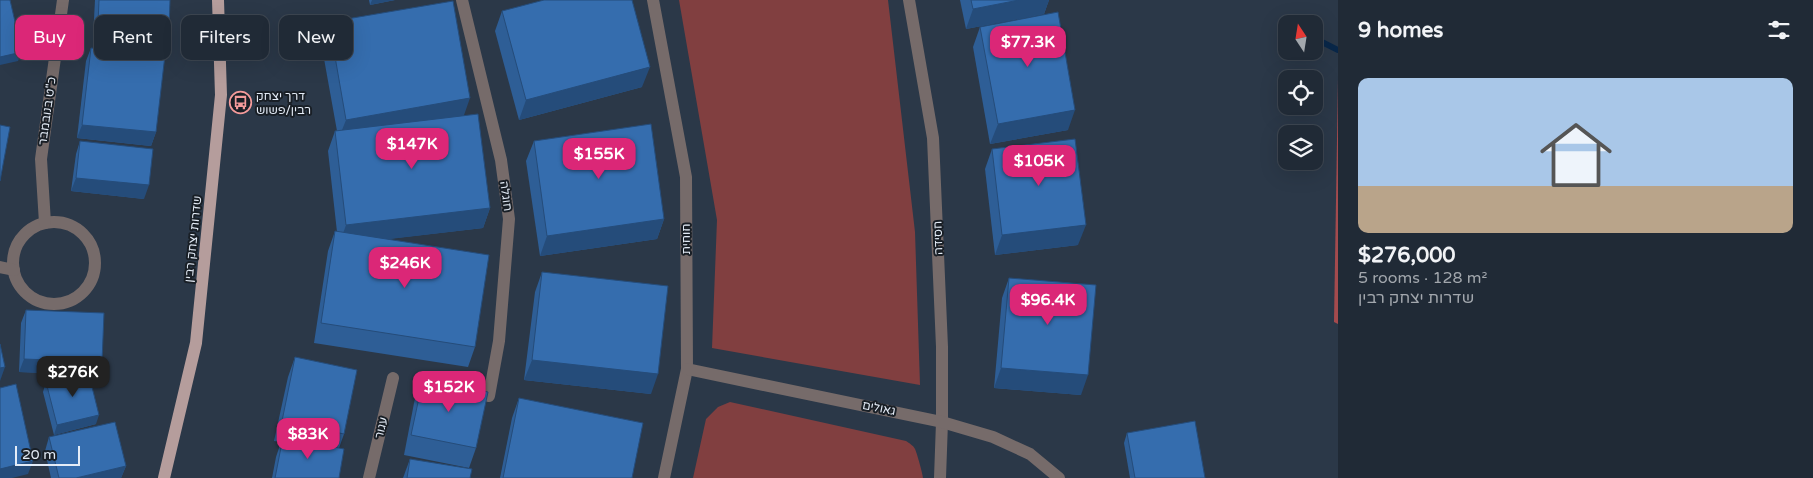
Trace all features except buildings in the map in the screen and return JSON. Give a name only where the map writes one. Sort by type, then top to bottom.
[{"type":"main road","name":"שדרות יצחק רבין","points":[[164,478],[196,344],[221,95],[218,0]]},
{"type":"street","name":"כ\"ט בנובמבר","points":[[45,223],[41,160],[63,0]]},
{"type":"street","name":"חוחית","points":[[653,0],[686,177],[687,369],[664,478]]},
{"type":"street","name":"חסידה","points":[[909,0],[933,138],[942,347],[940,478]]},
{"type":"street","name":"חוגלה","points":[[465,1],[501,160],[509,219],[499,341],[489,396]]},
{"type":"street","points":[[59,222],[72,226],[84,234],[92,245],[96,258],[94,272],[89,285],[80,296],[67,302],[53,304],[39,301],[27,294],[18,283],[14,270],[13,257],[20,240],[33,227],[45,223],[59,222]]},
{"type":"street","points":[[0,267],[14,270]]},
{"type":"street","name":"גאולים","points":[[687,369],[942,422],[994,437],[1030,454],[1059,478]]},
{"type":"street","name":"עגור","points":[[369,478],[393,378]]},
{"type":"shaded area","points":[[679,0],[888,0],[915,232],[920,385],[712,348],[717,220]]},
{"type":"shaded area","points":[[1338,79],[1338,324],[1334,322]]},
{"type":"shaded area","points":[[730,402],[906,441],[915,449],[923,478],[693,478],[706,419],[718,407]]},
{"type":"waterway","points":[[1323,42],[1338,50]]},
{"type":"place","name":"דרך יצחק רבין/פשוש","points":[[240,103]]}]
